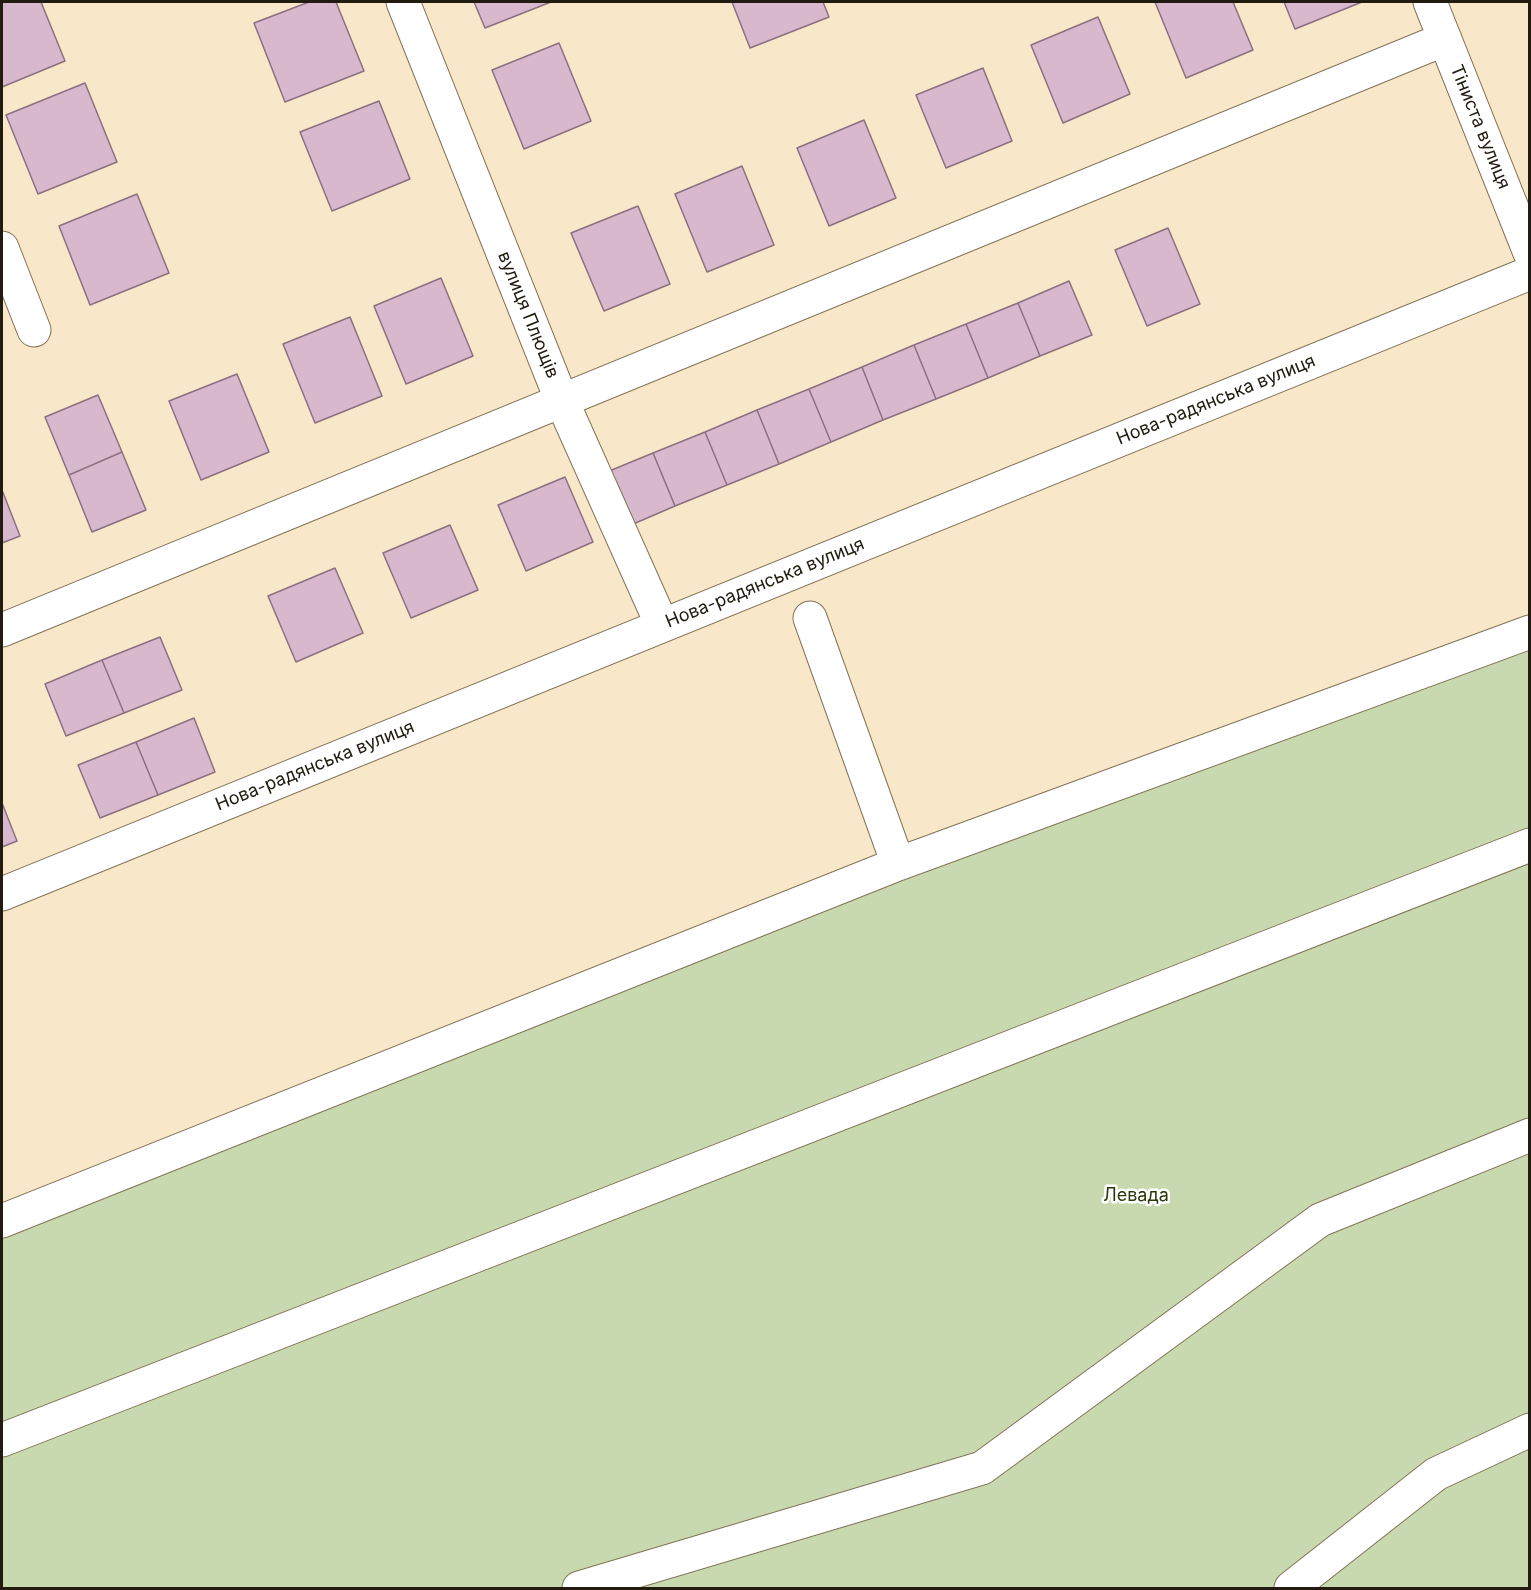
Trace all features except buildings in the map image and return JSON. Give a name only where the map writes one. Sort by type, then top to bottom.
[{"type":"street","name":"вулиця Плющів","points":[[403,2],[561,399],[662,625]]},
{"type":"street","name":"Тіниста вулиця","points":[[1430,2],[1530,253]]},
{"type":"street","points":[[2,630],[561,399],[1445,39]]},
{"type":"street","points":[[2,248],[34,330]]},
{"type":"street","name":"Нова-радянська вулиця","points":[[2,894],[1530,273]]},
{"type":"street","points":[[810,618],[898,864]]},
{"type":"street","points":[[2,1221],[898,864],[1530,632]]},
{"type":"street","points":[[2,1440],[1530,845]]},
{"type":"street","points":[[579,1588],[982,1467],[1320,1220],[1530,1135]]},
{"type":"street","points":[[1290,1588],[1436,1474],[1530,1430]]},
{"type":"green space","name":"Левада","points":[[1529,632],[1529,1588],[2,1588],[2,1221]]}]
